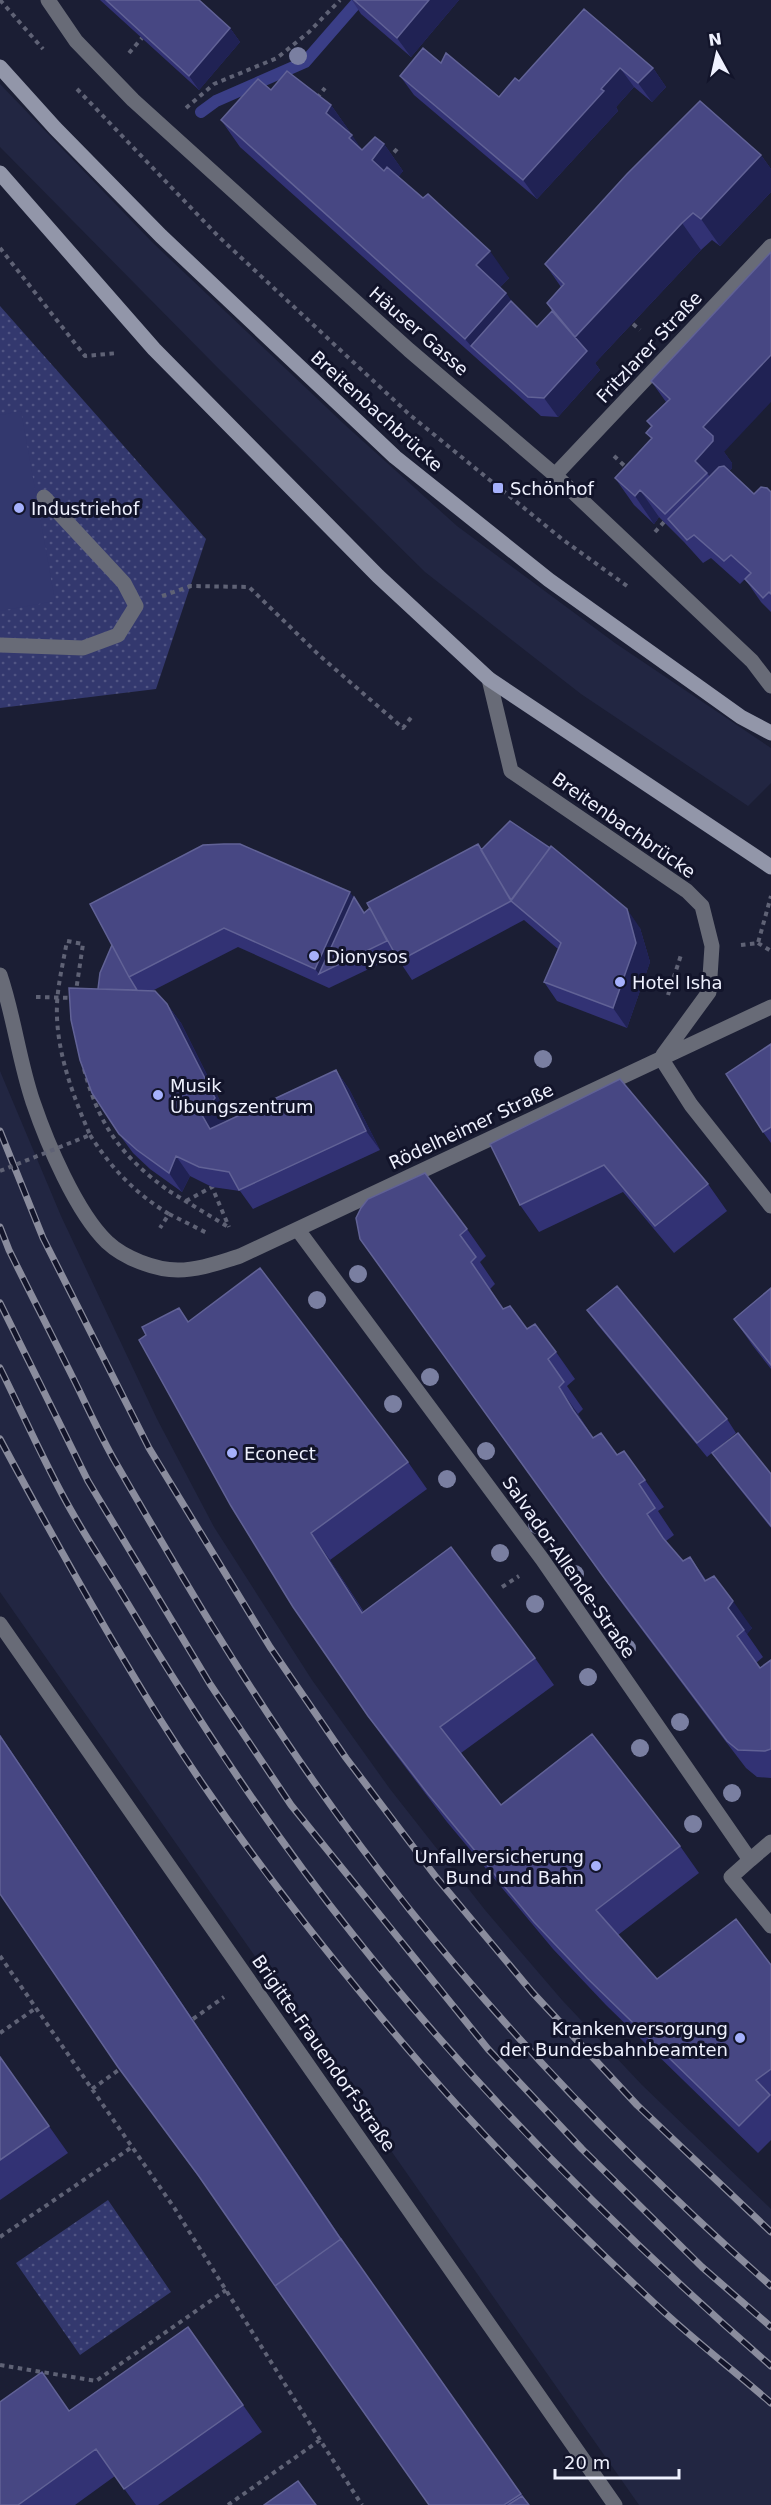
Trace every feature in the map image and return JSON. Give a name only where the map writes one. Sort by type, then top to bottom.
[{"type":"main road","name":"Breitenbachbrücke","points":[[0,67],[55,128],[161,236],[395,457],[549,580],[741,717],[771,733]]},
{"type":"main road","points":[[0,173],[154,349],[378,576],[489,679],[771,867]]},
{"type":"street","name":"Häuser Gasse","points":[[48,0],[76,41],[133,100],[410,350],[555,474],[752,661],[771,686]]},
{"type":"street","name":"Fritzlarer Straße","points":[[555,474],[771,246]]},
{"type":"street","points":[[0,645],[83,648],[118,635],[136,606],[124,583],[44,497]]},
{"type":"street","name":"Breitenbachbrücke","points":[[489,679],[511,771],[687,891],[702,906]]},
{"type":"street","name":"Rödelheimer Straße","points":[[661,1058],[709,992],[712,946],[702,906]]},
{"type":"street","name":"Rödelheimer Straße","points":[[0,975],[33,1101],[58,1163],[86,1216],[108,1242],[134,1259],[177,1270],[206,1266],[240,1256],[771,1007]]},
{"type":"street","points":[[661,1058],[691,1105],[771,1206]]},
{"type":"street","name":"Salvador-Allende-Straße","points":[[298,1230],[542,1559],[750,1860]]},
{"type":"street","name":"Brigitte-Frauendorf-Straße","points":[[0,1624],[615,2505]]},
{"type":"street","points":[[771,1842],[730,1877],[771,1926]]},
{"type":"path","points":[[0,0],[45,51]]},
{"type":"path","points":[[186,108],[213,84],[277,58],[309,32],[340,0]]},
{"type":"path","points":[[134,48],[142,38]]},
{"type":"path","points":[[74,85],[219,237],[410,415],[562,539],[635,592]]},
{"type":"path","points":[[312,103],[326,88]]},
{"type":"path","points":[[386,161],[397,149]]},
{"type":"path","points":[[0,248],[86,356],[154,349]]},
{"type":"path","points":[[633,324],[640,330]]},
{"type":"path","points":[[614,456],[631,472]]},
{"type":"path","points":[[655,532],[664,522]]},
{"type":"path","points":[[136,606],[191,586],[249,587],[320,656],[403,728],[413,715]]},
{"type":"path","points":[[758,943],[771,896]]},
{"type":"path","points":[[74,1003],[83,944],[67,941],[57,994],[60,1040],[68,1082],[90,1135],[102,1155],[139,1193],[169,1214],[210,1234]]},
{"type":"path","points":[[735,946],[758,943],[771,951]]},
{"type":"path","points":[[667,997],[680,955]]},
{"type":"path","points":[[33,998],[40,996],[81,998]]},
{"type":"path","points":[[82,1062],[89,1089],[101,1117],[134,1164],[169,1191],[230,1228]]},
{"type":"path","points":[[0,1171],[90,1135]]},
{"type":"path","points":[[185,1201],[212,1186],[232,1235]]},
{"type":"path","points":[[160,1228],[169,1214]]},
{"type":"path","points":[[0,1956],[175,2209],[362,2505]]},
{"type":"path","points":[[193,2019],[249,1980]]},
{"type":"path","points":[[0,2033],[36,2008]]},
{"type":"path","points":[[92,2089],[120,2069]]},
{"type":"path","points":[[0,2237],[132,2148]]},
{"type":"path","points":[[0,2365],[96,2381],[226,2290]]},
{"type":"path","points":[[228,2505],[320,2440]]},
{"type":"shaded area","points":[[0,84],[152,242],[344,424],[457,526],[615,643],[771,748],[771,783],[748,806],[581,694],[425,572],[216,366],[0,147]]},
{"type":"shaded area","points":[[0,306],[206,539],[156,689],[0,708]]},
{"type":"shaded area","name":"Industriehof","points":[[21,411],[55,601],[0,611],[0,415]]},
{"type":"shaded area","points":[[0,1071],[61,1216],[157,1419],[214,1527],[312,1680],[390,1789],[485,1910],[562,2000],[642,2085],[771,2209],[771,2505],[639,2505],[0,1592]]},
{"type":"shaded area","points":[[108,2200],[171,2292],[80,2355],[16,2263]]},
{"type":"building","points":[[106,0],[199,0],[230,28],[189,76]]},
{"type":"building","points":[[354,0],[429,0],[397,38]]},
{"type":"building","points":[[584,9],[653,68],[638,83],[620,68],[601,89],[604,91],[523,180],[400,76],[423,48],[441,63],[446,53],[499,97],[515,78],[519,81]]},
{"type":"building","points":[[287,71],[331,105],[326,113],[352,135],[349,138],[362,150],[375,137],[384,144],[372,160],[384,171],[387,167],[423,198],[428,194],[490,251],[476,265],[506,293],[465,339],[221,120],[258,79],[271,90]]},
{"type":"building","points":[[700,101],[761,155],[701,219],[693,213],[682,223],[575,337],[547,303],[564,284],[545,264],[627,174]]},
{"type":"building","points":[[771,252],[771,355],[703,427],[713,436],[713,441],[695,461],[707,473],[665,514],[640,490],[635,496],[615,478],[652,438],[646,433],[652,426],[647,421],[670,399],[651,381]]},
{"type":"building","points":[[511,301],[537,327],[552,311],[587,351],[544,398],[528,397],[471,346]]},
{"type":"building","points":[[724,466],[754,494],[761,487],[771,492],[771,594],[769,592],[763,598],[745,579],[751,573],[731,555],[724,561],[694,535],[687,540],[668,519],[719,467]]},
{"type":"building","points":[[510,821],[550,848],[511,900],[481,850]]},
{"type":"building","points":[[240,844],[350,892],[315,969],[224,928],[129,977],[90,904],[203,845]]},
{"type":"building","points":[[478,844],[511,901],[399,961],[367,903]]},
{"type":"building","points":[[551,846],[627,909],[636,943],[613,1008],[544,982],[561,943],[511,901]]},
{"type":"building","points":[[354,897],[364,913],[370,908],[387,941],[319,974]]},
{"type":"building","points":[[112,945],[137,990],[98,989],[100,973]]},
{"type":"building","points":[[69,988],[155,991],[167,1004],[215,1098],[202,1115],[210,1129],[336,1070],[366,1131],[239,1190],[229,1172],[199,1167],[176,1156],[169,1173],[119,1134],[92,1093],[80,1060],[71,1020]]},
{"type":"building","points":[[771,1044],[771,1127],[763,1132],[726,1074]]},
{"type":"building","points":[[620,1079],[708,1184],[655,1226],[604,1165],[520,1205],[490,1144]]},
{"type":"building","points":[[425,1173],[467,1229],[460,1235],[476,1257],[471,1262],[503,1309],[510,1306],[527,1329],[535,1324],[556,1352],[548,1359],[564,1382],[559,1387],[593,1438],[601,1433],[617,1455],[624,1451],[645,1480],[639,1484],[655,1508],[647,1514],[663,1538],[683,1561],[690,1557],[705,1581],[714,1576],[733,1601],[728,1608],[744,1630],[737,1636],[760,1668],[771,1660],[771,1749],[765,1751],[738,1750],[727,1741],[605,1579],[360,1239],[356,1218],[368,1199]]},
{"type":"building","points":[[260,1268],[408,1462],[311,1533],[362,1613],[451,1547],[535,1658],[440,1727],[501,1805],[592,1734],[680,1846],[596,1910],[657,1979],[736,1919],[771,1965],[771,2069],[756,2080],[770,2095],[739,2126],[587,1978],[534,1922],[428,1794],[368,1716],[293,1607],[231,1506],[139,1340],[146,1335],[142,1327],[179,1308],[188,1322]]},
{"type":"building","points":[[617,1286],[727,1419],[697,1443],[587,1310]]},
{"type":"building","points":[[771,1288],[771,1365],[734,1319]]},
{"type":"building","points":[[738,1433],[771,1474],[771,1526],[712,1453]]},
{"type":"building","points":[[0,1736],[341,2239],[275,2286],[198,2175],[118,2067],[0,1894]]},
{"type":"building","points":[[0,2057],[49,2126],[0,2160]]},
{"type":"building","points":[[341,2239],[521,2494],[504,2505],[429,2505],[275,2286]]},
{"type":"building","points":[[188,2327],[243,2405],[124,2489],[96,2449],[18,2505],[0,2505],[0,2402],[42,2372],[69,2411]]},
{"type":"building","points":[[298,2481],[316,2505],[264,2505]]},
{"type":"building","points":[[522,2496],[529,2505],[508,2505]]},
{"type":"waterway","points":[[201,112],[216,101],[305,62],[359,0]]},
{"type":"railway","points":[[0,1131],[43,1238],[149,1448],[270,1647],[346,1758],[436,1877],[532,1992],[637,2105],[771,2232]]},
{"type":"railway","points":[[0,1227],[9,1250],[112,1456],[213,1628],[317,1786],[419,1921],[529,2050],[647,2171],[771,2286]]},
{"type":"railway","points":[[0,1303],[88,1481],[210,1684],[291,1805],[488,2049],[582,2149],[702,2267],[771,2327]]},
{"type":"railway","points":[[0,1368],[54,1479],[86,1536],[208,1732],[264,1815],[323,1896],[401,1994],[501,2107],[660,2266],[771,2366]]},
{"type":"railway","points":[[0,1439],[77,1579],[158,1716],[251,1853],[319,1941],[425,2069],[479,2130],[666,2314],[771,2403]]},
{"type":"place","name":"Schönhof","points":[[498,488]]},
{"type":"place","name":"Industriehof","points":[[19,508]]},
{"type":"place","name":"Dionysos","points":[[314,956]]},
{"type":"place","name":"Hotel Isha","points":[[620,982]]},
{"type":"place","name":"Musik Übungszentrum","points":[[158,1095]]},
{"type":"place","name":"Econect","points":[[232,1453]]},
{"type":"place","name":"Unfallversicherung Bund und Bahn","points":[[596,1866]]},
{"type":"place","name":"Krankenversorgung der Bundesbahnbeamten","points":[[740,2038]]}]
